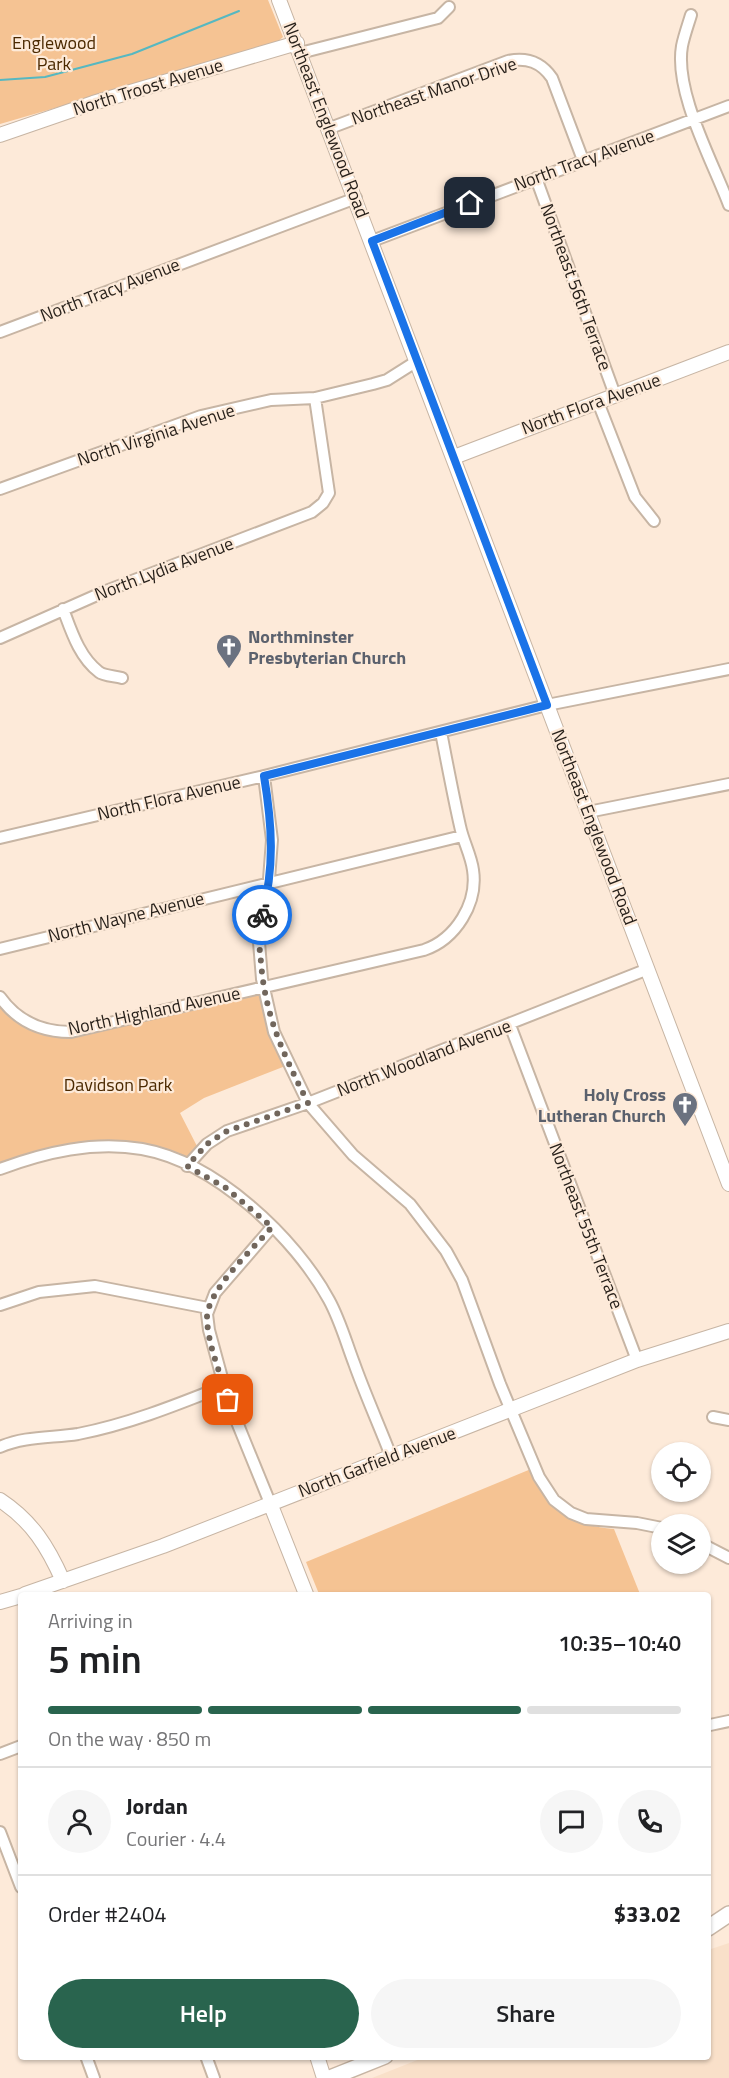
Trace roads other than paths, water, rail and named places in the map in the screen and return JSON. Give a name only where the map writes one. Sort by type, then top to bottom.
[{"type":"main road","points":[[711,1927],[729,1914]]},
{"type":"main road","points":[[711,1928],[729,1928]]},
{"type":"main road","points":[[330,2078],[375,2060]]},
{"type":"street","name":"Northeast Englewood Road","points":[[279,0],[330,128],[729,1184]]},
{"type":"street","points":[[299,48],[438,18],[449,7]]},
{"type":"street","points":[[691,15],[682,48],[682,65],[696,118],[729,205]]},
{"type":"street","name":"North Troost Avenue","points":[[0,135],[93,103],[299,48]]},
{"type":"street","name":"Northeast Manor Drive","points":[[330,128],[508,61],[529,60],[538,63],[552,78],[583,160]]},
{"type":"street","name":"North Tracy Avenue","points":[[372,241],[729,106]]},
{"type":"street","name":"Northeast 56th Terrace","points":[[536,178],[615,395]]},
{"type":"street","name":"North Tracy Avenue","points":[[0,332],[356,198]]},
{"type":"street","name":"North Flora Avenue","points":[[453,457],[729,352]]},
{"type":"street","name":"North Virginia Avenue","points":[[0,489],[201,416],[271,400],[315,398],[387,380],[417,361]]},
{"type":"street","name":"North Lydia Avenue","points":[[0,638],[63,609],[312,512],[326,499],[329,487],[315,398]]},
{"type":"street","points":[[598,402],[635,497],[654,521]]},
{"type":"street","points":[[63,609],[75,642],[87,659],[100,673],[122,678]]},
{"type":"street","points":[[547,705],[729,669]]},
{"type":"street","name":"North Flora Avenue","points":[[0,838],[264,776],[547,705]]},
{"type":"street","points":[[441,732],[462,836]]},
{"type":"street","points":[[264,776],[272,819],[270,881],[258,930],[263,987],[279,1045],[308,1103],[330,1132],[353,1155],[410,1204],[446,1251],[462,1280],[511,1410],[547,1492],[561,1508],[586,1519],[622,1521],[651,1526]]},
{"type":"street","points":[[588,812],[729,784]]},
{"type":"street","name":"North Wayne Avenue","points":[[0,949],[270,881],[462,836]]},
{"type":"street","name":"North Highland Avenue","points":[[0,997],[12,1012],[31,1024],[50,1031],[72,1032],[424,950],[441,942],[454,931],[468,907],[474,886],[473,868],[462,836]]},
{"type":"street","name":"North Woodland Avenue","points":[[187,1166],[207,1144],[227,1131],[308,1103],[648,969]]},
{"type":"street","name":"Northeast 55th Terrace","points":[[510,1024],[637,1360]]},
{"type":"street","points":[[0,1169],[49,1153],[102,1146],[146,1150],[187,1166],[226,1188],[272,1227],[303,1260],[328,1299],[391,1456]]},
{"type":"street","points":[[272,1227],[215,1293],[208,1308],[207,1325],[236,1423],[305,1592]]},
{"type":"street","points":[[0,1305],[39,1292],[95,1286],[208,1308]]},
{"type":"street","name":"North Garfield Avenue","points":[[32,1592],[163,1546],[637,1360],[729,1331]]},
{"type":"street","points":[[0,1447],[16,1442],[78,1434],[154,1415],[224,1386]]},
{"type":"street","points":[[713,1417],[729,1420]]},
{"type":"street","points":[[0,1500],[21,1516],[41,1538],[63,1581]]},
{"type":"street","points":[[711,1549],[729,1558]]},
{"type":"street","name":"North Garfield Avenue","points":[[0,1602],[18,1597]]},
{"type":"street","points":[[711,1725],[729,1721]]},
{"type":"street","points":[[0,1754],[18,1747]]},
{"type":"street","points":[[0,1832],[18,1879]]},
{"type":"street","points":[[87,2060],[94,2078]]},
{"type":"street","points":[[207,2060],[214,2078]]},
{"type":"street","points":[[317,2060],[324,2078]]},
{"type":"waterway","points":[[0,80],[45,77],[132,54],[239,11]]},
{"type":"place","name":"Northminster Presbyterian Church","points":[[229,670]]},
{"type":"place","name":"Holy Cross Lutheran Church","points":[[685,1128]]},
{"type":"park label","name":"Englewood Park","points":[[54,53]]},
{"type":"park label","name":"Davidson Park","points":[[118,1085]]}]
